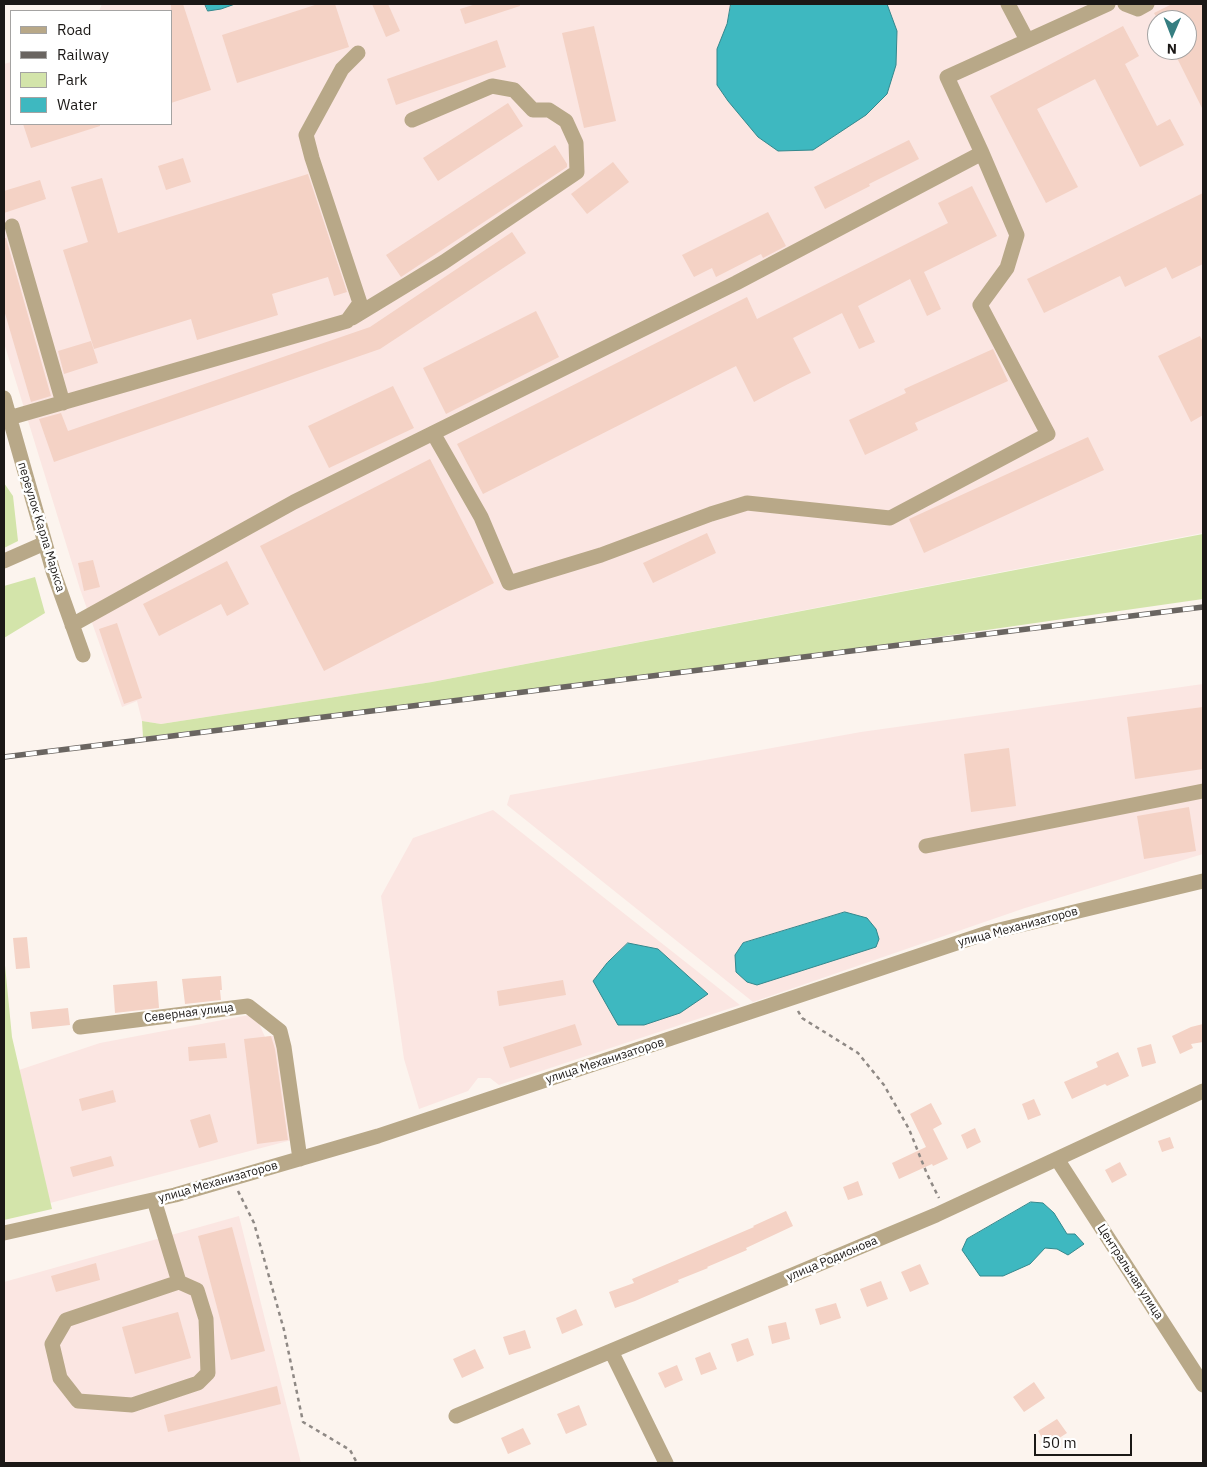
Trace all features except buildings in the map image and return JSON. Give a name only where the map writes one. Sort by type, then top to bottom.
[{"type":"street","points":[[1008,4],[1027,40]]},
{"type":"street","points":[[433,433],[481,517],[509,583],[601,555],[711,514],[747,503],[890,518],[1048,434],[980,304],[1007,268],[1017,235],[947,77],[1108,4]]},
{"type":"street","points":[[1125,4],[1138,9],[1147,4]]},
{"type":"street","points":[[347,321],[360,303],[306,135],[342,69],[358,53]]},
{"type":"street","points":[[8,426],[63,403],[347,321],[444,262],[577,172],[576,143],[566,121],[549,110],[533,110],[514,90],[492,86],[412,120]]},
{"type":"street","points":[[72,626],[294,502],[736,283],[982,153]]},
{"type":"street","points":[[12,226],[63,403]]},
{"type":"street","name":"переулок Карла Маркса","points":[[4,398],[8,426],[53,571],[83,655]]},
{"type":"street","points":[[4,561],[45,543]]},
{"type":"street","points":[[926,846],[1203,791]]},
{"type":"street","name":"улица Механизаторов","points":[[4,1233],[175,1195],[378,1136],[986,933],[1203,881]]},
{"type":"street","name":"Северная улица","points":[[80,1027],[248,1006],[280,1031],[300,1158]]},
{"type":"street","name":"улица Родионова","points":[[456,1416],[945,1211],[1203,1091]]},
{"type":"street","name":"Центральная улица","points":[[1057,1159],[1203,1384]]},
{"type":"street","points":[[154,1200],[179,1282],[197,1290],[206,1319],[208,1373],[198,1382],[132,1405],[78,1401],[60,1378],[52,1344],[66,1320],[179,1282]]},
{"type":"street","points":[[611,1351],[666,1463]]},
{"type":"path","points":[[791,998],[802,1018],[858,1053],[884,1084],[909,1130],[945,1211]]},
{"type":"path","points":[[232,1178],[254,1223],[284,1330],[303,1422],[350,1450],[357,1463]]},
{"type":"shaded area","points":[[102,4],[1203,4],[1203,533],[432,682],[161,724],[142,721],[137,701],[122,707],[80,589],[4,343],[4,64],[10,62],[10,125],[172,125],[172,10],[99,10]]},
{"type":"shaded area","points":[[1203,684],[1203,854],[1025,908],[753,1002],[507,805],[510,795],[861,732]]},
{"type":"shaded area","points":[[493,810],[740,1005],[499,1085],[490,1078],[478,1078],[468,1091],[419,1109],[404,1059],[381,896],[413,838]]},
{"type":"shaded area","points":[[249,1015],[257,1019],[265,1037],[278,1035],[292,1140],[50,1203],[19,1070],[100,1043]]},
{"type":"shaded area","points":[[239,1216],[301,1463],[4,1463],[4,1282]]},
{"type":"green space","points":[[4,483],[13,496],[18,541],[4,548]]},
{"type":"green space","points":[[1203,534],[1203,599],[770,661],[143,737],[142,721],[161,724],[432,682]]},
{"type":"green space","points":[[35,577],[45,613],[4,638],[4,586]]},
{"type":"green space","points":[[4,955],[12,1037],[52,1209],[4,1220]]},
{"type":"water","points":[[205,4],[235,4],[208,11]]},
{"type":"water","points":[[731,4],[887,4],[897,31],[896,65],[887,94],[866,115],[813,150],[778,151],[758,137],[717,85],[717,49],[727,24]]},
{"type":"water","points":[[845,912],[867,918],[876,929],[879,939],[876,947],[757,985],[747,982],[736,972],[735,955],[743,943]]},
{"type":"water","points":[[628,943],[658,949],[708,994],[680,1013],[644,1025],[618,1025],[593,981],[607,963]]},
{"type":"water","points":[[1031,1202],[1043,1203],[1054,1213],[1067,1234],[1075,1234],[1084,1244],[1068,1255],[1057,1249],[1045,1248],[1030,1264],[1003,1276],[980,1276],[962,1250],[967,1239]]},
{"type":"railway","points":[[4,757],[1203,607]]}]
